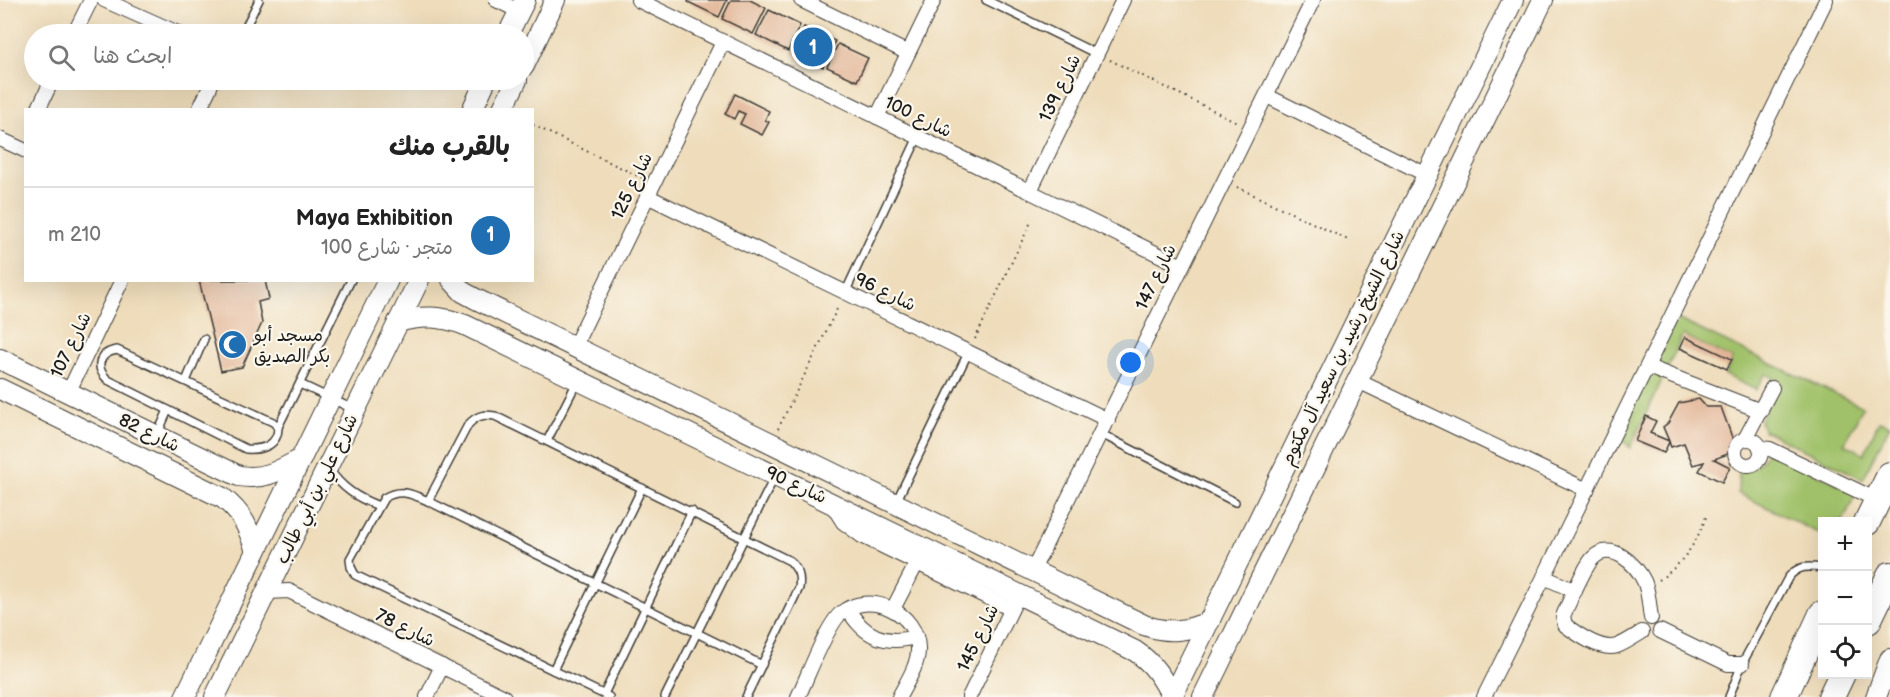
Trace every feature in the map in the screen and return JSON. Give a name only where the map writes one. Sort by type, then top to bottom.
[{"type":"highway","points":[[1872,511],[1890,475]]},
{"type":"highway","points":[[1872,613],[1890,575]]},
{"type":"highway","points":[[1784,697],[1818,623]]},
{"type":"highway","points":[[1831,697],[1840,679]]},
{"type":"street","points":[[79,24],[91,0]]},
{"type":"street","points":[[104,0],[158,24]]},
{"type":"street","points":[[496,0],[522,6],[513,24]]},
{"type":"street","points":[[534,45],[555,0]]},
{"type":"street","name":"شارع 100","points":[[638,0],[658,4],[723,42],[1182,266]]},
{"type":"street","points":[[801,0],[908,53]]},
{"type":"street","points":[[877,117],[934,0]]},
{"type":"street","name":"شارع 139","points":[[1030,191],[1123,0]]},
{"type":"street","name":"شارع 147","points":[[1033,570],[1313,0]]},
{"type":"street","name":"شارع الشيخ رشيد بن سعيد آل مكتوم","points":[[1172,697],[1513,0]]},
{"type":"street","name":"شارع الشيخ رشيد بن سعيد آل مكتوم","points":[[1203,697],[1543,0]]},
{"type":"street","points":[[1484,697],[1648,367],[1826,0]]},
{"type":"street","name":"شارع 125","points":[[574,347],[723,42]]},
{"type":"street","points":[[39,108],[47,90]]},
{"type":"street","points":[[200,108],[208,90]]},
{"type":"street","points":[[207,94],[210,90]]},
{"type":"street","points":[[473,108],[481,90]]},
{"type":"street","points":[[503,108],[512,90]]},
{"type":"street","points":[[1267,96],[1427,175]]},
{"type":"street","points":[[0,139],[22,150]]},
{"type":"street","name":"شارع 96","points":[[650,189],[845,292],[1108,420]]},
{"type":"street","name":"شارع 107","points":[[68,393],[121,282]]},
{"type":"street","name":"شارع علي بن أبي طالب","points":[[185,697],[387,282]]},
{"type":"street","name":"شارع علي بن أبي طالب","points":[[215,697],[418,282]]},
{"type":"street","name":"شارع 90","points":[[454,282],[463,292],[517,319],[1144,625],[1166,631],[1189,629],[1210,621]]},
{"type":"street","name":"شارع 90","points":[[398,322],[425,317],[452,320],[505,344],[831,502],[921,555],[1015,602],[1083,625],[1123,644],[1148,660],[1158,671],[1172,697]]},
{"type":"street","points":[[505,344],[504,331],[517,319]]},
{"type":"street","name":"شارع 82","points":[[0,359],[239,476],[252,478],[272,474],[301,459]]},
{"type":"street","points":[[1648,367],[1761,411]]},
{"type":"street","points":[[1358,381],[1587,490]]},
{"type":"street","points":[[1746,439],[1772,388]]},
{"type":"street","name":"شارع 82","points":[[0,389],[222,498],[236,508],[245,520],[256,551]]},
{"type":"street","points":[[142,459],[153,449],[157,436]]},
{"type":"street","points":[[1746,439],[1755,441],[1760,448],[1761,454],[1755,464],[1743,465],[1735,457],[1734,451],[1740,441],[1746,439]]},
{"type":"street","points":[[1296,445],[1298,451],[1309,458],[1322,456]]},
{"type":"street","points":[[1760,448],[1770,449],[1872,511]]},
{"type":"street","points":[[1284,468],[1297,465],[1303,469],[1309,481]]},
{"type":"street","points":[[812,493],[820,490],[825,483],[826,475],[822,467]]},
{"type":"street","points":[[831,502],[829,494],[831,487],[842,477]]},
{"type":"street","points":[[1642,632],[1618,645],[1608,647],[1598,644],[1565,625],[1563,616],[1594,557],[1607,552],[1621,556],[1638,571],[1647,588],[1651,618]]},
{"type":"street","points":[[893,609],[921,555]]},
{"type":"street","name":"شارع 78","points":[[277,572],[290,591]]},
{"type":"street","points":[[1544,577],[1575,591]]},
{"type":"street","name":"شارع 78","points":[[267,592],[290,591],[504,697]]},
{"type":"street","points":[[1083,625],[1096,623],[1101,619],[1103,612],[1097,601]]},
{"type":"street","name":"شارع 145","points":[[969,697],[1015,602]]},
{"type":"street","points":[[799,697],[834,621],[848,609],[871,604],[893,609],[907,621],[916,637],[917,658],[899,697]]},
{"type":"street","points":[[848,609],[860,626],[876,637],[889,641],[903,641],[916,637]]},
{"type":"street","points":[[1647,618],[1651,618],[1658,621],[1660,631],[1653,637],[1645,635],[1641,624],[1647,618]]},
{"type":"street","points":[[1660,631],[1728,664],[1742,664]]},
{"type":"street","points":[[1876,697],[1890,659]]},
{"type":"street","points":[[426,697],[442,666]]},
{"type":"lane","points":[[247,24],[259,0]]},
{"type":"lane","points":[[986,0],[1096,54]]},
{"type":"lane","points":[[845,292],[918,137]]},
{"type":"lane","points":[[278,427],[273,422],[117,350],[109,351],[102,357],[99,366],[102,374],[108,380],[246,449],[266,447],[274,442],[278,435],[278,427],[350,282]]},
{"type":"lane","points":[[186,381],[204,339]]},
{"type":"lane","points":[[896,503],[968,353]]},
{"type":"lane","points":[[547,441],[579,380]]},
{"type":"lane","points":[[300,384],[355,411]]},
{"type":"lane","points":[[157,436],[168,410]]},
{"type":"lane","points":[[428,501],[468,424],[475,417],[486,414],[495,416],[547,441],[790,561],[798,570],[801,578],[799,588],[746,697]]},
{"type":"lane","points":[[1101,435],[1235,502]]},
{"type":"lane","points":[[328,467],[336,480],[348,491],[379,506]]},
{"type":"lane","points":[[665,697],[775,475]]},
{"type":"lane","points":[[553,670],[642,488]]},
{"type":"lane","points":[[692,512],[645,608],[607,696],[355,574],[351,567],[350,559],[384,498],[392,493],[400,492],[428,501],[645,608],[762,665]]},
{"type":"lane","points":[[1729,697],[1742,664],[1793,572],[1806,566],[1818,568]]},
{"type":"path","points":[[1096,54],[1250,129]]},
{"type":"path","points":[[534,125],[650,189]]},
{"type":"path","points":[[1224,180],[1350,241]]},
{"type":"path","points":[[968,353],[1032,220]]},
{"type":"path","points":[[772,442],[845,292]]},
{"type":"path","points":[[1647,588],[1679,563],[1697,538],[1707,514]]},
{"type":"green space","points":[[1673,317],[1863,407],[1844,444],[1864,454],[1879,421],[1890,425],[1863,479],[1763,430],[1760,421],[1779,381],[1765,374],[1756,390],[1725,375],[1732,359],[1683,335],[1630,448],[1617,433]]},
{"type":"green space","points":[[1768,450],[1856,493],[1845,517],[1818,517],[1818,533],[1738,493],[1739,470],[1756,465]]},
{"type":"building","points":[[689,0],[727,0],[719,17],[688,2]]},
{"type":"building","points":[[731,0],[750,0],[766,8],[753,34],[722,19]]},
{"type":"building","points":[[769,10],[800,25],[788,51],[756,35]]},
{"type":"building","points":[[804,27],[835,41],[823,67],[792,52]]},
{"type":"building","points":[[838,44],[868,58],[857,81],[827,67]]},
{"type":"building","points":[[735,94],[769,111],[765,120],[769,122],[762,135],[740,124],[745,114],[738,111],[734,119],[725,114]]},
{"type":"building","name":"مسجد أبو بكر الصديق","points":[[199,282],[265,282],[269,299],[258,302],[262,323],[242,367],[221,371]]},
{"type":"building","points":[[1685,337],[1732,359],[1727,369],[1680,348]]},
{"type":"building","points":[[1699,399],[1706,407],[1721,407],[1733,440],[1728,454],[1714,459],[1730,467],[1722,482],[1699,471],[1704,462],[1693,465],[1684,443],[1671,447],[1669,442],[1664,453],[1635,441],[1646,416],[1656,421],[1650,433],[1669,441],[1663,427],[1668,423],[1679,403]]},
{"type":"place","name":"Maya Exhibition","points":[[813,47]]},
{"type":"place","name":"مسجد أبو بكر الصديق","points":[[233,345]]}]
